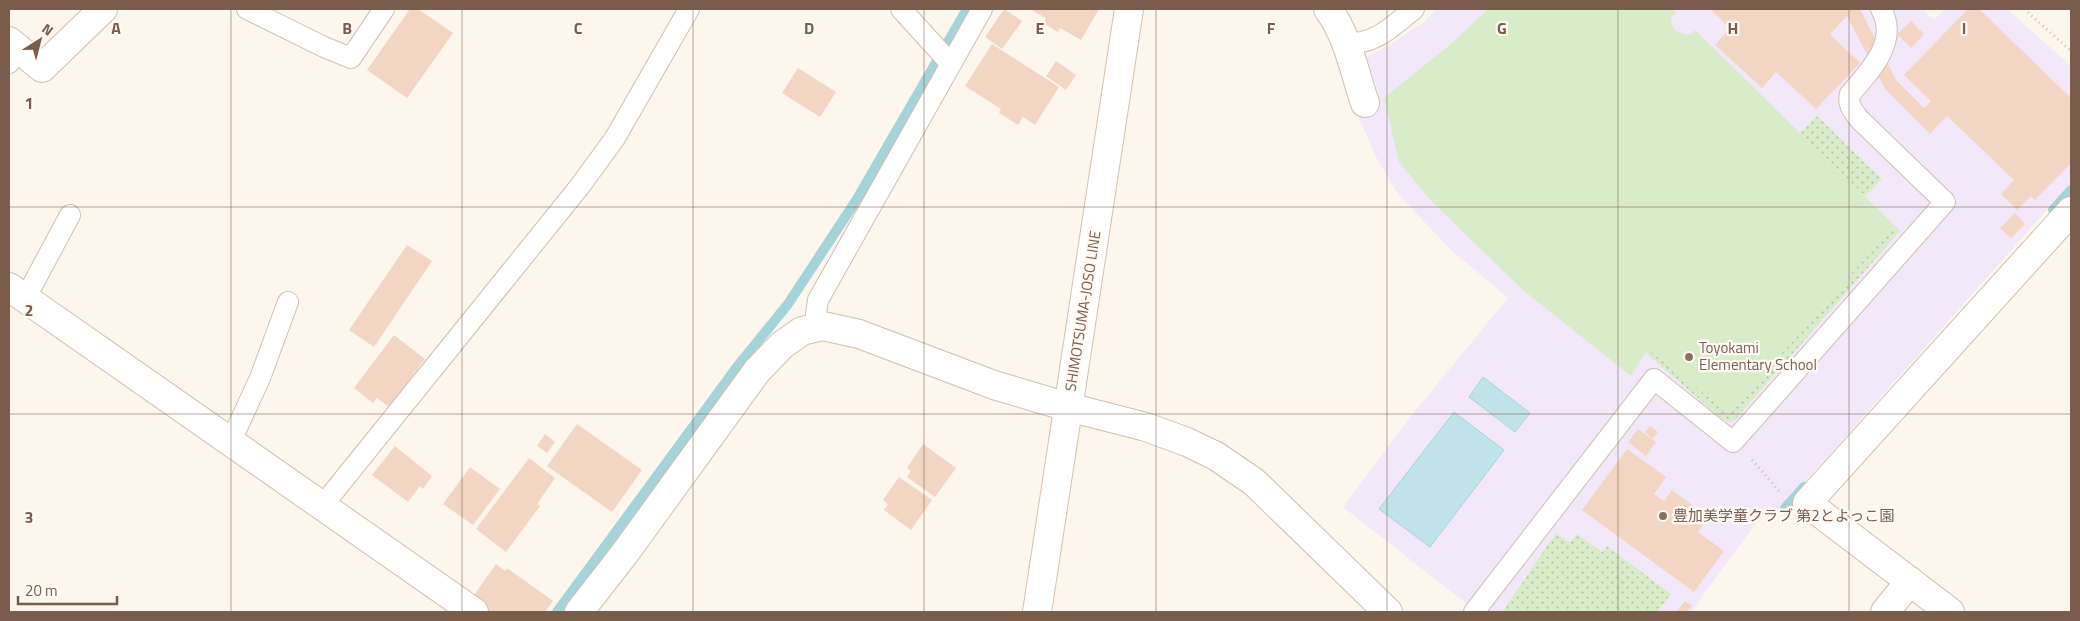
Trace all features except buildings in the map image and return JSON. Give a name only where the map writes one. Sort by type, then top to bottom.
[{"type":"street","points":[[12,50],[42,68],[103,9]]},
{"type":"street","name":"SHIMOTSUMA-JOSO LINE","points":[[1037,612],[1130,9]]},
{"type":"street","points":[[1328,9],[1335,19],[1346,44],[1365,103]]},
{"type":"street","points":[[1950,612],[1807,503],[2071,211]]},
{"type":"street","points":[[17,293],[474,612]]},
{"type":"street","points":[[579,612],[625,553],[757,371],[782,345],[802,332],[823,326],[860,334],[994,385],[1146,427],[1187,442],[1216,456],[1254,482],[1388,612]]},
{"type":"street","points":[[1885,612],[1910,581]]},
{"type":"lane","points":[[247,9],[324,47],[351,58],[384,9]]},
{"type":"lane","points":[[323,505],[605,152],[620,130],[688,9]]},
{"type":"lane","points":[[901,9],[945,58]]},
{"type":"lane","points":[[814,329],[818,300],[945,58],[982,9]]},
{"type":"lane","points":[[1346,44],[1362,43],[1380,36],[1414,9]]},
{"type":"lane","points":[[1474,612],[1654,379],[1733,442],[1945,202],[1859,119],[1850,107],[1850,94],[1885,47],[1887,24],[1881,9]]},
{"type":"lane","points":[[17,293],[70,215]]},
{"type":"lane","points":[[231,441],[260,378],[288,302]]},
{"type":"path","points":[[2024,9],[2071,51]]},
{"type":"path","points":[[1733,442],[1749,456],[1783,496]]},
{"type":"shaded area","name":"Toyokami Elementary School","points":[[1436,9],[1923,9],[1934,20],[1945,9],[2007,9],[2071,66],[2071,183],[1774,517],[1765,511],[1691,612],[1477,612],[1343,507],[1411,416],[1508,298],[1450,249],[1398,194],[1377,159],[1355,109],[1379,93],[1366,57],[1388,46],[1423,23]]},
{"type":"green space","points":[[1488,9],[1673,9],[1677,13],[1672,16],[1671,20],[1675,30],[1689,35],[1693,33],[1694,29],[1894,225],[1729,413],[1648,349],[1631,376],[1523,290],[1433,203],[1399,162],[1384,98],[1452,43]]},
{"type":"green space","points":[[1817,116],[1882,179],[1865,196],[1800,133]]},
{"type":"green space","points":[[1894,225],[1900,231],[1734,421],[1729,422],[1722,419],[1646,353],[1648,349],[1729,413]]},
{"type":"green space","points":[[1556,533],[1570,543],[1577,534],[1602,552],[1607,546],[1671,594],[1657,612],[1502,612]]},
{"type":"water","points":[[1483,377],[1530,413],[1515,432],[1469,397]]},
{"type":"water","points":[[1454,412],[1504,450],[1430,547],[1379,509]]},
{"type":"waterway","points":[[557,612],[737,367],[788,304],[857,199],[967,9]]},
{"type":"waterway","points":[[2053,210],[2071,190]]},
{"type":"waterway","points":[[1785,508],[1804,487]]},
{"type":"place","name":"Toyokami Elementary School","points":[[1689,357]]},
{"type":"place","name":"豊加美学童クラブ 第2とよっこ園","points":[[1663,516]]}]
